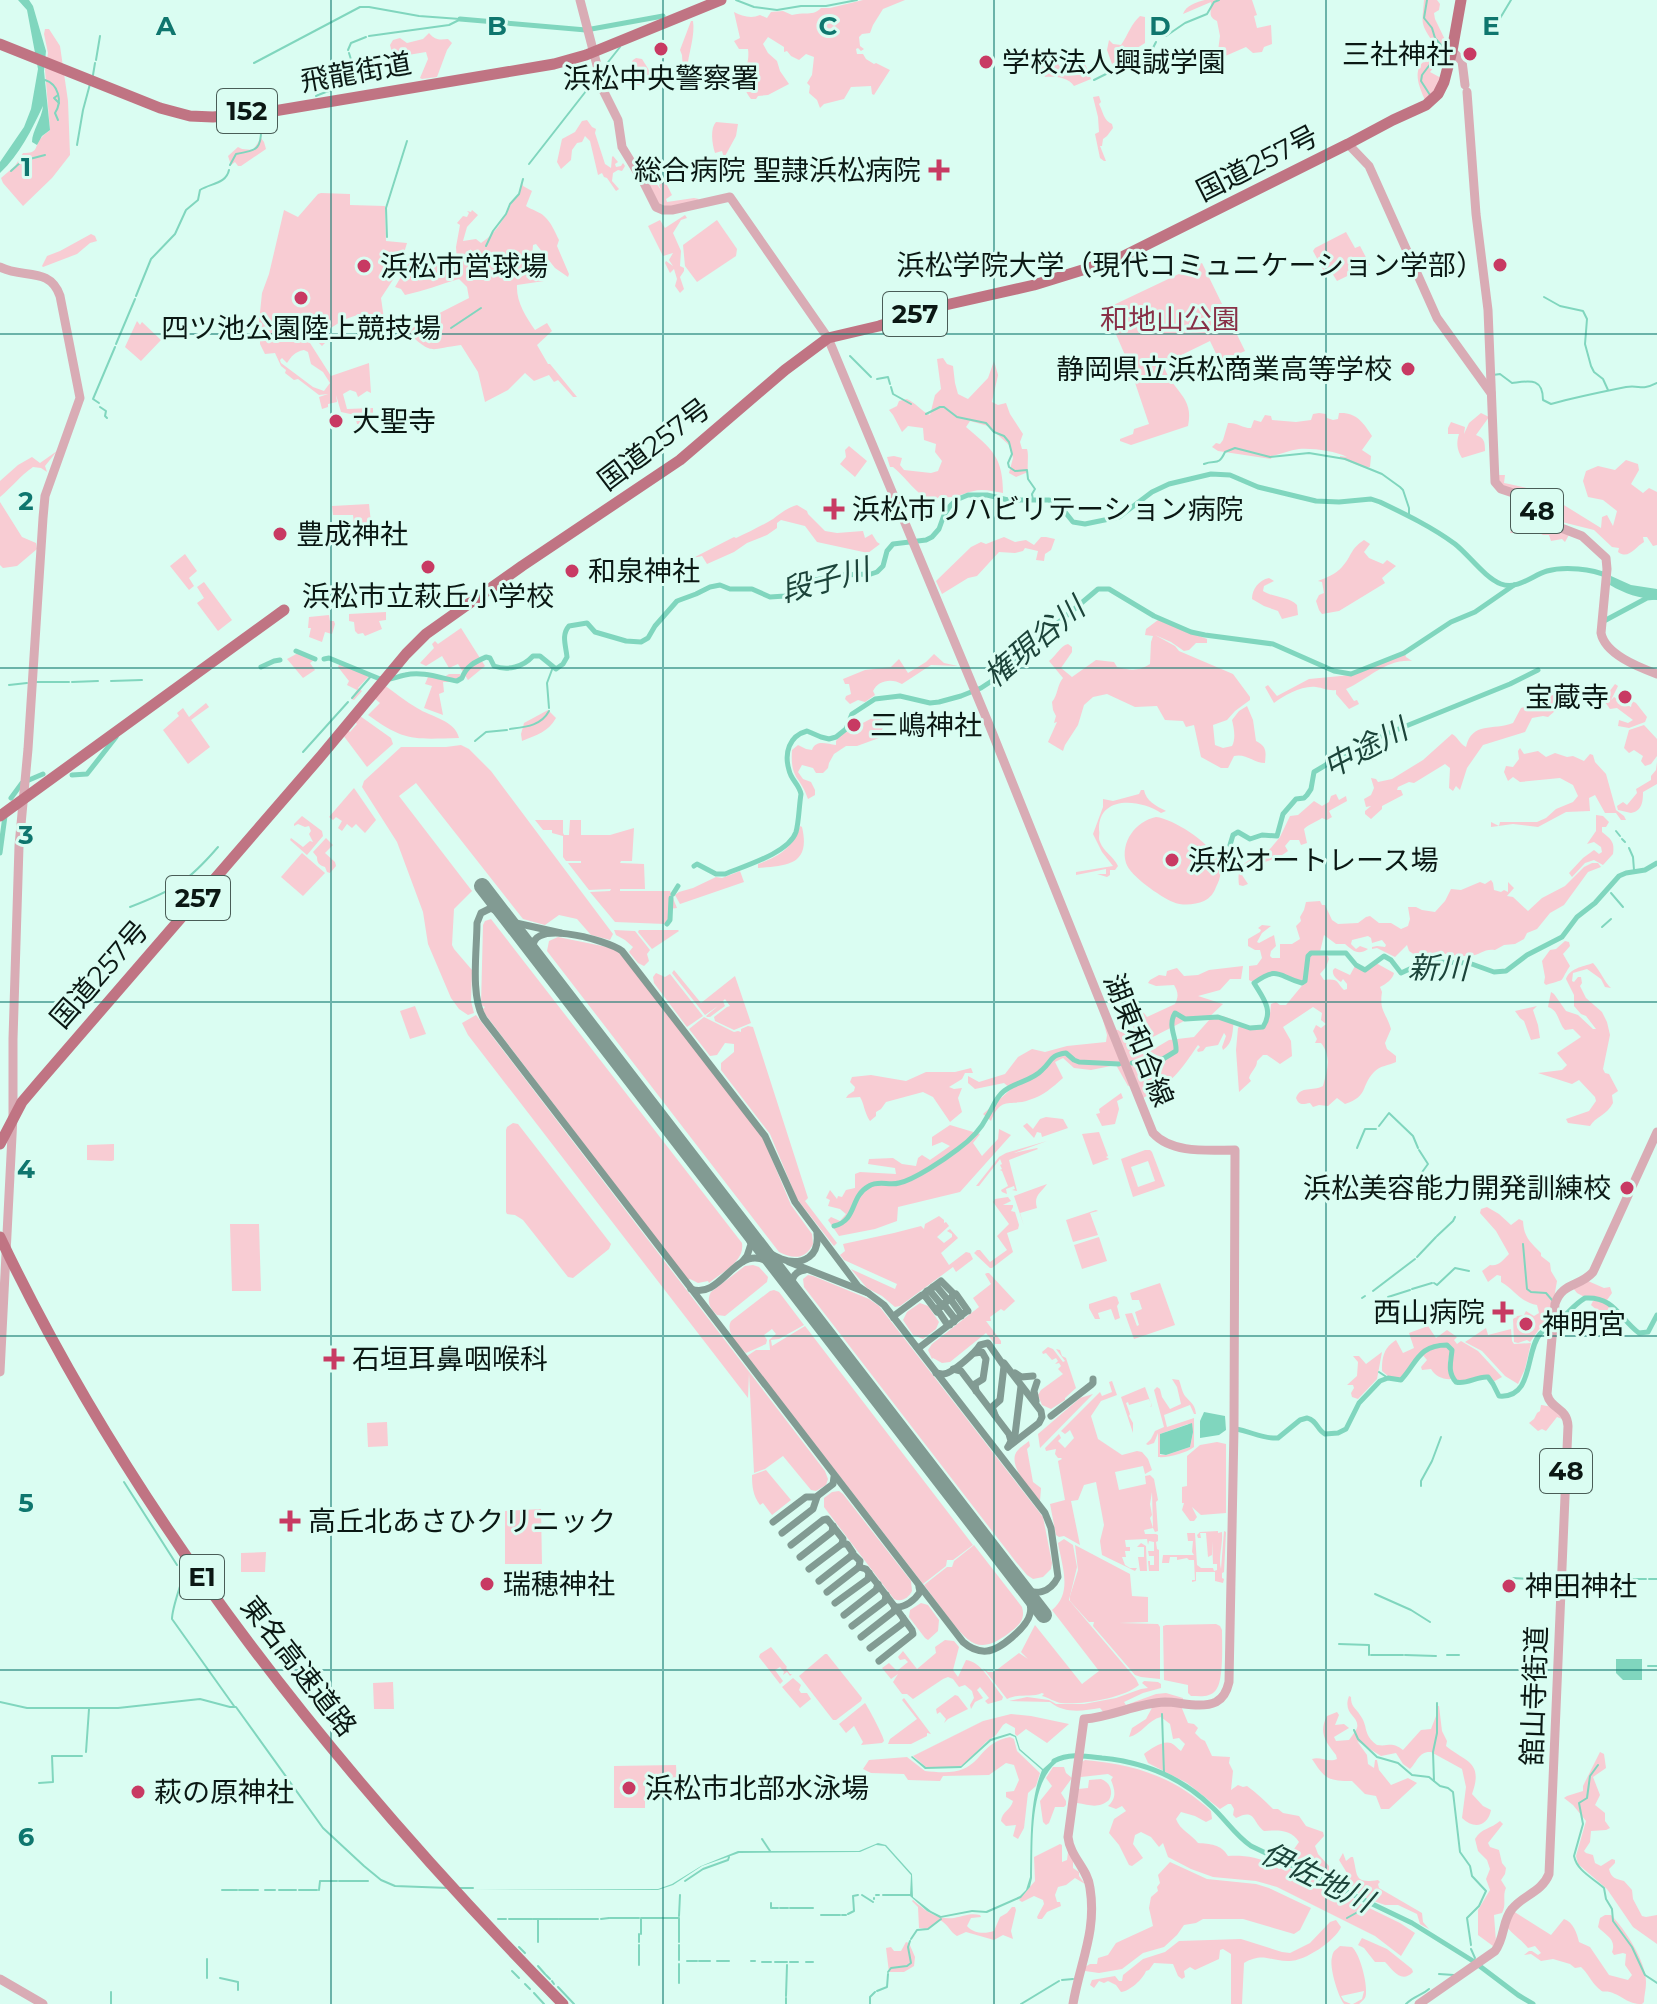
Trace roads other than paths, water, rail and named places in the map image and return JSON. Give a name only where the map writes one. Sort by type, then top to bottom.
[{"type":"highway","name":"飛龍街道","points":[[594,50],[712,0]]},
{"type":"highway","name":"飛龍街道","points":[[0,42],[160,108],[190,116],[213,117],[268,112],[437,81],[554,64],[721,0]]},
{"type":"highway","name":"国道257号","points":[[0,1144],[22,1102],[413,645],[426,634],[674,464],[785,370],[828,338],[941,306],[1034,285],[1118,259],[1433,100],[1444,82],[1461,0]]},
{"type":"highway","points":[[0,814],[23,789],[283,609]]},
{"type":"highway","name":"東名高速道路","points":[[3,1241],[88,1401],[202,1578],[331,1747],[451,1889],[560,2004]]},
{"type":"main road","points":[[580,0],[594,50]]},
{"type":"main road","name":"湖東和合線","points":[[594,50],[604,92],[618,120],[622,147],[656,207],[672,210],[730,197],[828,338],[1153,1133],[1164,1141],[1187,1148],[1235,1150],[1230,1676],[1226,1692],[1220,1700],[1208,1705],[1156,1703],[1084,1719],[1068,1840],[1071,1852],[1090,1883],[1092,1928],[1073,2004]]},
{"type":"main road","name":"48","points":[[1452,51],[1462,61],[1466,89],[1476,214],[1488,310],[1493,474],[1498,487],[1531,499],[1547,521],[1588,540],[1606,558],[1601,634],[1605,643],[1631,663],[1657,674]]},
{"type":"main road","points":[[1348,144],[1369,166],[1438,319],[1491,393]]},
{"type":"main road","points":[[0,267],[11,272],[44,277],[57,287],[80,398],[45,496],[17,888],[13,1116],[3,1241],[6,1274],[0,1372]]},
{"type":"main road","name":"舘山寺街道","points":[[1419,2004],[1495,1951],[1512,1909],[1542,1886],[1550,1871],[1568,1426],[1564,1413],[1547,1396],[1556,1301],[1564,1289],[1586,1279],[1593,1272],[1657,1132]]},
{"type":"main road","points":[[0,1981],[36,2004]]},
{"type":"main road","points":[[0,1981],[43,2004]]},
{"type":"waterway","points":[[736,0],[754,7],[777,10],[857,0]]},
{"type":"waterway","points":[[1166,36],[1185,23],[1207,14],[1214,2],[1219,0]]},
{"type":"waterway","points":[[1427,0],[1424,18],[1441,45],[1439,53]]},
{"type":"waterway","points":[[1496,25],[1511,0]]},
{"type":"waterway","points":[[254,63],[360,7],[460,19]]},
{"type":"waterway","points":[[460,19],[586,30],[663,16]]},
{"type":"waterway","points":[[369,36],[449,25],[459,20]]},
{"type":"waterway","points":[[96,60],[100,36]]},
{"type":"waterway","points":[[348,50],[351,43],[366,37]]},
{"type":"waterway","points":[[1121,69],[1142,60],[1156,42]]},
{"type":"waterway","points":[[601,71],[620,47]]},
{"type":"waterway","points":[[316,96],[340,87],[350,79],[352,64],[349,53]]},
{"type":"waterway","points":[[93,75],[95,63]]},
{"type":"waterway","points":[[1430,95],[1421,81],[1431,63]]},
{"type":"waterway","points":[[1094,80],[1116,69]]},
{"type":"waterway","points":[[529,164],[597,77]]},
{"type":"waterway","points":[[45,80],[53,85],[58,94],[55,113],[58,120]]},
{"type":"waterway","points":[[77,145],[90,84]]},
{"type":"waterway","points":[[58,95],[54,98],[59,103]]},
{"type":"waterway","points":[[230,165],[236,154],[257,147],[261,139],[261,125],[268,120]]},
{"type":"waterway","points":[[387,237],[386,208],[407,141]]},
{"type":"waterway","points":[[11,171],[22,161],[45,155]]},
{"type":"waterway","points":[[136,296],[151,259],[175,234],[186,210],[198,200],[200,190],[221,181],[229,170]]},
{"type":"waterway","points":[[486,246],[519,194],[523,179]]},
{"type":"waterway","points":[[1544,297],[1560,306],[1583,311],[1587,319],[1585,344],[1591,366],[1608,390]]},
{"type":"waterway","points":[[116,344],[135,299]]},
{"type":"waterway","points":[[451,328],[481,308]]},
{"type":"waterway","points":[[99,403],[93,399],[115,347]]},
{"type":"waterway","points":[[850,356],[871,377]]},
{"type":"waterway","points":[[1493,375],[1500,374],[1512,383],[1534,382],[1541,387],[1543,400],[1551,404],[1657,383]]},
{"type":"waterway","points":[[877,379],[888,377],[890,384]]},
{"type":"waterway","points":[[891,387],[893,394],[911,404]]},
{"type":"waterway","points":[[100,407],[106,411],[107,418]]},
{"type":"waterway","points":[[926,414],[944,407],[957,417],[986,423],[994,432],[1004,436],[1012,454],[1009,467],[1015,471],[1027,470],[1028,479],[1035,489],[1033,501]]},
{"type":"waterway","points":[[1204,464],[1218,461],[1225,452],[1235,448],[1270,457],[1309,453],[1345,459],[1382,474],[1400,487],[1409,516]]},
{"type":"waterway","name":"段子川","points":[[324,659],[329,658],[380,679],[418,674],[457,681],[471,665],[486,657],[494,666],[510,668],[533,656],[540,656],[556,669],[567,657],[565,637],[569,626],[587,623],[595,632],[641,642],[648,638],[677,601],[710,587],[720,585],[730,589],[752,589],[770,597],[785,596],[810,581],[877,572],[893,544],[932,537],[950,506],[968,495],[1008,500],[1049,500],[1061,507],[1073,522],[1085,524],[1119,517],[1152,492],[1169,484],[1211,474],[1230,475],[1258,487],[1316,501],[1371,499],[1380,502],[1446,538],[1501,584],[1519,584],[1547,571],[1562,569],[1586,570],[1608,576]]},
{"type":"waterway","name":"権現谷川","points":[[694,866],[697,864],[716,874],[725,874],[765,858],[792,840],[797,828],[801,794],[790,773],[787,757],[789,746],[801,733],[807,731],[829,739],[836,737],[846,729],[852,714],[875,699],[900,696],[930,703],[981,688],[1007,671],[1040,638],[1098,589],[1109,589],[1154,616],[1191,632],[1273,644],[1334,671],[1351,674],[1404,653],[1451,622],[1475,612],[1514,585]]},
{"type":"waterway","name":"中途川","points":[[1604,621],[1647,598],[1657,597]]},
{"type":"waterway","name":"段子川","points":[[296,651],[315,659]]},
{"type":"waterway","name":"段子川","points":[[261,667],[280,660]]},
{"type":"waterway","points":[[549,708],[547,683],[553,667]]},
{"type":"waterway","name":"中途川","points":[[1230,845],[1233,835],[1238,832],[1250,839],[1262,835],[1277,836],[1283,814],[1296,799],[1304,798],[1311,789],[1314,772],[1338,754],[1356,752],[1364,743],[1538,670]]},
{"type":"waterway","points":[[352,698],[372,675]]},
{"type":"waterway","points":[[111,681],[142,680]]},
{"type":"waterway","points":[[72,682],[98,681]]},
{"type":"waterway","points":[[36,682],[69,682]]},
{"type":"waterway","points":[[9,685],[27,683]]},
{"type":"waterway","points":[[303,752],[348,702]]},
{"type":"waterway","points":[[510,729],[537,723],[549,711]]},
{"type":"waterway","points":[[475,741],[486,732],[507,730]]},
{"type":"waterway","name":"段子川","points":[[72,775],[87,774],[116,737]]},
{"type":"waterway","name":"段子川","points":[[11,798],[22,783],[43,774]]},
{"type":"waterway","name":"段子川","points":[[0,853],[5,816]]},
{"type":"waterway","points":[[1616,831],[1620,836]]},
{"type":"waterway","points":[[1622,839],[1625,842]]},
{"type":"waterway","points":[[130,907],[179,884],[218,847]]},
{"type":"waterway","points":[[1629,848],[1634,870]]},
{"type":"waterway","name":"新川","points":[[1132,1063],[1163,1059],[1176,1051],[1172,1027],[1175,1013],[1185,1019],[1218,1017],[1250,1028],[1263,1027],[1267,1010],[1254,983],[1274,974],[1302,983],[1311,953],[1346,953],[1365,970],[1384,956],[1401,973],[1432,962],[1469,963],[1494,972],[1506,971],[1527,955],[1562,937],[1577,917],[1595,903],[1619,876],[1645,870],[1657,863]]},
{"type":"waterway","name":"権現谷川","points":[[673,894],[678,886]]},
{"type":"waterway","points":[[1611,893],[1623,907]]},
{"type":"waterway","name":"権現谷川","points":[[667,924],[671,898]]},
{"type":"waterway","points":[[1602,927],[1611,919]]},
{"type":"waterway","name":"新川","points":[[834,1226],[847,1219],[858,1196],[869,1186],[905,1181],[962,1146],[981,1126],[1001,1094],[1038,1074],[1057,1055],[1066,1053],[1079,1062],[1119,1064]]},
{"type":"waterway","points":[[1379,1126],[1389,1113],[1413,1136],[1418,1148]]},
{"type":"waterway","points":[[1357,1148],[1365,1129],[1376,1129]]},
{"type":"waterway","points":[[1419,1150],[1428,1164],[1420,1175],[1428,1186]]},
{"type":"waterway","points":[[1437,1236],[1455,1217]]},
{"type":"waterway","points":[[1417,1257],[1436,1237]]},
{"type":"waterway","points":[[1523,1244],[1527,1289],[1546,1293],[1552,1300]]},
{"type":"waterway","points":[[1373,1291],[1415,1259]]},
{"type":"waterway","points":[[1434,1283],[1437,1285],[1455,1268],[1469,1271]]},
{"type":"waterway","points":[[1412,1289],[1432,1283]]},
{"type":"waterway","points":[[1388,1297],[1410,1290]]},
{"type":"waterway","points":[[1235,1429],[1278,1438],[1307,1418],[1325,1434],[1338,1433],[1346,1429],[1359,1403],[1380,1381],[1388,1378],[1401,1380],[1419,1356],[1437,1346],[1447,1345],[1452,1350],[1450,1363],[1456,1382],[1488,1377],[1499,1396],[1510,1395],[1523,1382],[1540,1334],[1585,1298],[1595,1298],[1610,1305],[1639,1333],[1648,1332],[1657,1315]]},
{"type":"waterway","points":[[1558,1307],[1564,1316]]},
{"type":"waterway","points":[[1379,1372],[1388,1378]]},
{"type":"waterway","points":[[1421,1486],[1441,1437]]},
{"type":"waterway","points":[[124,1482],[177,1565]]},
{"type":"waterway","points":[[183,1576],[172,1619],[234,1706]]},
{"type":"waterway","points":[[1512,1578],[1531,1579]]},
{"type":"waterway","points":[[1536,1579],[1546,1579]]},
{"type":"waterway","points":[[1598,1579],[1612,1579]]},
{"type":"waterway","points":[[1614,1579],[1628,1579]]},
{"type":"waterway","points":[[1629,1579],[1646,1579]]},
{"type":"waterway","points":[[1649,1579],[1657,1579]]},
{"type":"waterway","points":[[1375,1594],[1430,1622]]},
{"type":"waterway","points":[[1339,1644],[1369,1645],[1369,1655]]},
{"type":"waterway","points":[[1371,1655],[1403,1655]]},
{"type":"waterway","points":[[1405,1655],[1436,1656]]},
{"type":"waterway","points":[[1447,1655],[1459,1655]]},
{"type":"waterway","points":[[1648,1666],[1657,1666]]},
{"type":"waterway","points":[[0,1702],[27,1708],[118,1708],[200,1699],[236,1707],[323,1828],[364,1866],[381,1880],[395,1886],[449,1888]]},
{"type":"waterway","points":[[1434,1781],[1437,1703]]},
{"type":"waterway","points":[[86,1752],[89,1709]]},
{"type":"waterway","points":[[1162,1714],[1164,1774]]},
{"type":"waterway","points":[[1354,1730],[1358,1739],[1377,1757],[1398,1763],[1412,1775],[1429,1777],[1453,1792],[1460,1852],[1470,1866],[1472,1876],[1486,1891],[1479,1906],[1467,1918],[1471,1945]]},
{"type":"waterway","points":[[39,1783],[53,1782],[52,1756],[82,1756]]},
{"type":"waterway","name":"伊佐地川","points":[[1054,1761],[1077,1756],[1118,1760],[1162,1773],[1200,1797],[1251,1846],[1412,1923],[1533,2004]]},
{"type":"waterway","points":[[1598,1765],[1590,1776],[1587,1798],[1579,1803],[1583,1824],[1574,1856],[1582,1870],[1604,1888],[1613,1921],[1632,1947],[1645,1975],[1657,1983]]},
{"type":"waterway","points":[[762,1839],[770,1851]]},
{"type":"waterway","points":[[685,1881],[729,1857]]},
{"type":"waterway","points":[[319,1890],[320,1881],[337,1881]]},
{"type":"waterway","points":[[339,1881],[368,1881]]},
{"type":"waterway","points":[[459,1888],[473,1888]]},
{"type":"waterway","points":[[222,1890],[237,1890]]},
{"type":"waterway","points":[[239,1890],[258,1890]]},
{"type":"waterway","points":[[265,1890],[275,1890]]},
{"type":"waterway","points":[[279,1890],[296,1890]]},
{"type":"waterway","points":[[299,1890],[317,1890]]},
{"type":"waterway","points":[[679,1916],[680,1895]]},
{"type":"waterway","points":[[848,1914],[854,1911],[853,1896],[858,1895]]},
{"type":"waterway","points":[[862,1895],[873,1902]]},
{"type":"waterway","points":[[883,1895],[910,1895]]},
{"type":"waterway","points":[[771,1903],[771,1908],[778,1908]]},
{"type":"waterway","points":[[1347,1918],[1372,1904]]},
{"type":"waterway","points":[[780,1908],[788,1908]]},
{"type":"waterway","points":[[790,1908],[813,1908]]},
{"type":"waterway","points":[[821,1915],[840,1915]]},
{"type":"waterway","points":[[601,1919],[609,1918]]},
{"type":"waterway","points":[[610,1918],[639,1918]]},
{"type":"waterway","points":[[641,1918],[679,1918]]},
{"type":"waterway","points":[[498,1919],[506,1919]]},
{"type":"waterway","points":[[509,1919],[532,1919]]},
{"type":"waterway","points":[[533,1919],[558,1919]]},
{"type":"waterway","points":[[538,1919],[538,1942]]},
{"type":"waterway","points":[[559,1919],[598,1919]]},
{"type":"waterway","points":[[641,1919],[641,1934]]},
{"type":"waterway","points":[[679,1919],[679,1942]]},
{"type":"waterway","points":[[911,1939],[917,1930],[928,1929],[941,1919]]},
{"type":"waterway","points":[[639,1934],[639,1942]]},
{"type":"waterway","points":[[888,1972],[891,1968],[911,1963],[910,1941]]},
{"type":"waterway","points":[[639,1945],[639,1965]]},
{"type":"waterway","points":[[679,1945],[679,1960]]},
{"type":"waterway","points":[[519,1947],[525,1953]]},
{"type":"waterway","points":[[1471,1949],[1475,1958]]},
{"type":"waterway","points":[[207,1959],[207,1978]]},
{"type":"waterway","points":[[687,1961],[697,1961]]},
{"type":"waterway","points":[[699,1961],[710,1961]]},
{"type":"waterway","points":[[717,1961],[729,1961]]},
{"type":"waterway","points":[[762,1962],[771,1962]]},
{"type":"waterway","points":[[775,1962],[787,1962]]},
{"type":"waterway","points":[[790,1962],[798,1962]]},
{"type":"waterway","points":[[806,1962],[813,1962]]},
{"type":"waterway","points":[[679,1964],[679,1983]]},
{"type":"waterway","points":[[786,1996],[787,1965]]},
{"type":"waterway","points":[[538,1966],[545,1974]]},
{"type":"waterway","points":[[512,1971],[519,1978]]},
{"type":"waterway","points":[[877,1991],[887,1987],[888,1974]]},
{"type":"waterway","points":[[1439,1974],[1454,1975]]},
{"type":"waterway","points":[[546,1975],[550,1979]]},
{"type":"waterway","points":[[220,1978],[238,1982],[238,1990]]},
{"type":"waterway","points":[[1062,1980],[1073,1979]]},
{"type":"waterway","points":[[1021,2004],[1059,1981]]},
{"type":"waterway","points":[[525,1984],[530,1989]]},
{"type":"waterway","points":[[558,1987],[574,2004]]},
{"type":"waterway","points":[[1406,2004],[1429,1989]]},
{"type":"waterway","points":[[111,1992],[111,2004]]},
{"type":"waterway","points":[[870,2004],[870,1997],[875,1992]]},
{"type":"waterway","points":[[534,1993],[544,2004]]},
{"type":"waterway","points":[[786,1998],[786,2004]]},
{"type":"place","name":"浜松中央警察署","points":[[661,49]]},
{"type":"place","name":"三社神社","points":[[1470,54]]},
{"type":"place","name":"学校法人興誠学園","points":[[986,62]]},
{"type":"place","name":"総合病院 聖隷浜松病院","points":[[939,170]]},
{"type":"place","name":"浜松学院大学（現代コミュニケーション学部）","points":[[1500,265]]},
{"type":"place","name":"浜松市営球場","points":[[364,266]]},
{"type":"place","name":"四ツ池公園陸上競技場","points":[[301,298]]},
{"type":"place","name":"静岡県立浜松商業高等学校","points":[[1408,369]]},
{"type":"place","name":"大聖寺","points":[[336,421]]},
{"type":"place","name":"浜松市リハビリテーション病院","points":[[834,509]]},
{"type":"place","name":"豊成神社","points":[[280,534]]},
{"type":"place","name":"浜松市立萩丘小学校","points":[[428,567]]},
{"type":"place","name":"和泉神社","points":[[572,571]]},
{"type":"place","name":"宝蔵寺","points":[[1625,697]]},
{"type":"place","name":"三嶋神社","points":[[854,725]]},
{"type":"place","name":"浜松オートレース場","points":[[1172,860]]},
{"type":"place","name":"浜松美容能力開発訓練校","points":[[1627,1188]]},
{"type":"place","name":"西山病院","points":[[1503,1312]]},
{"type":"place","name":"神明宮","points":[[1526,1324]]},
{"type":"place","name":"石垣耳鼻咽喉科","points":[[334,1359]]},
{"type":"place","name":"高丘北あさひクリニック","points":[[290,1521]]},
{"type":"place","name":"瑞穂神社","points":[[487,1584]]},
{"type":"place","name":"神田神社","points":[[1509,1586]]},
{"type":"place","name":"浜松市北部水泳場","points":[[629,1788]]},
{"type":"place","name":"萩の原神社","points":[[138,1792]]},
{"type":"park label","name":"和地山公園","points":[[1170,319]]}]
